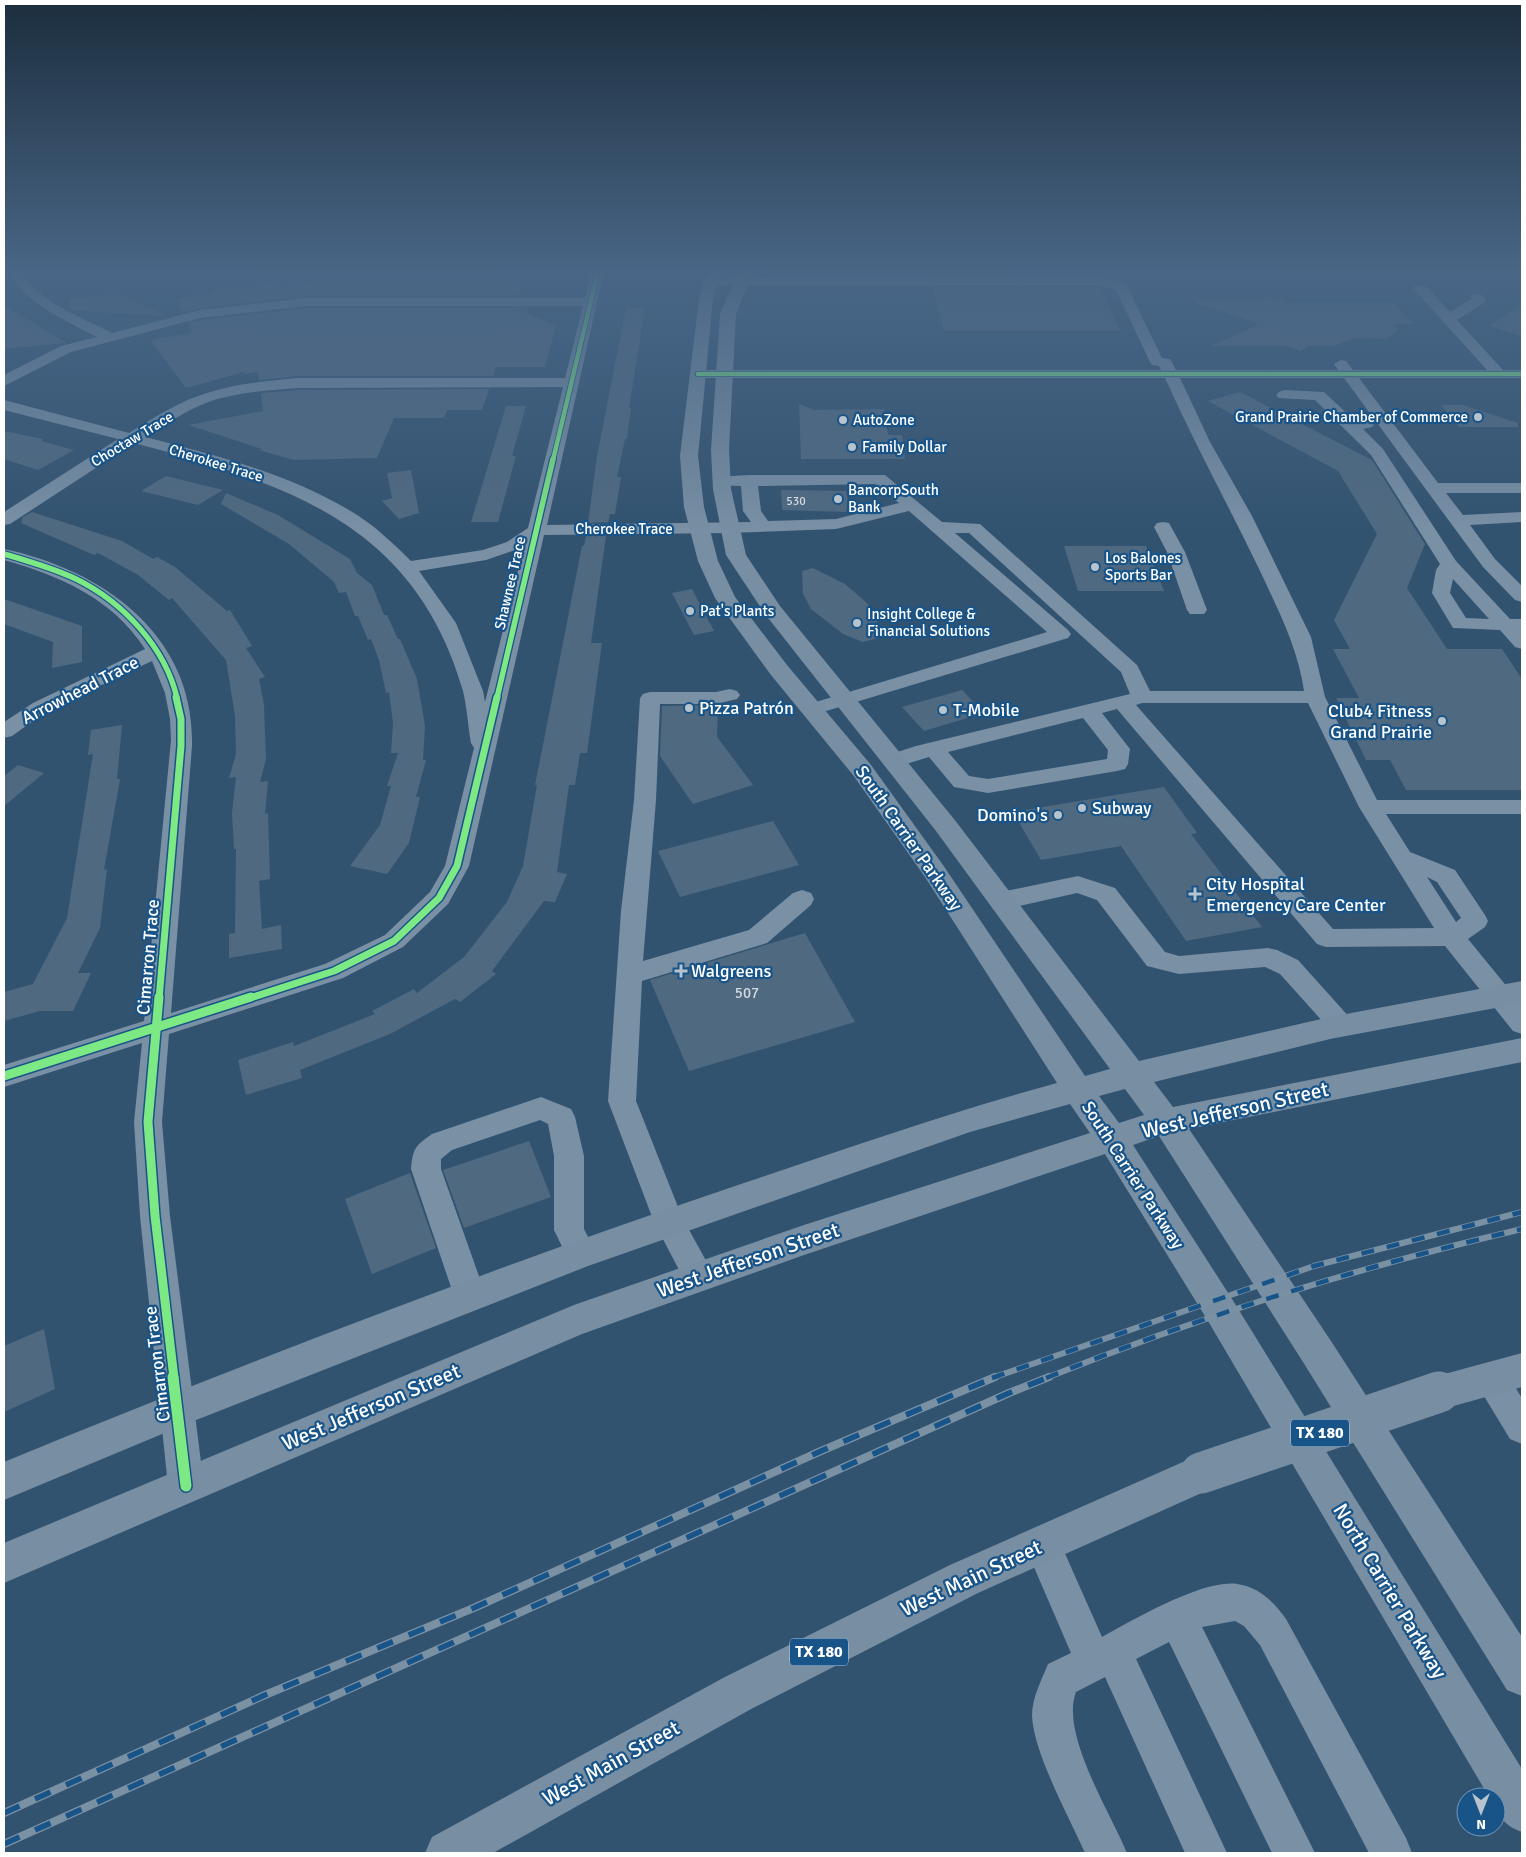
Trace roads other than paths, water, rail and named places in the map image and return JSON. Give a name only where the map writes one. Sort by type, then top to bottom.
[{"type":"main road","name":"South Carrier Parkway","points":[[700,358],[689,456],[694,507],[708,561],[725,598],[779,670],[813,708],[862,770],[934,871],[1078,1091],[1112,1139],[1257,1373]]},
{"type":"main road","name":"South Carrier Parkway","points":[[725,358],[720,450],[722,481],[729,528],[736,555],[772,610],[945,825],[1166,1121],[1316,1350],[1522,1675]]},
{"type":"main road","points":[[4,1481],[178,1409],[581,1253],[969,1120],[1132,1075],[1342,1026],[1511,993]]},
{"type":"main road","name":"West Jefferson Street","points":[[4,1563],[574,1321],[699,1277],[1166,1121],[1522,1050]]},
{"type":"main road","name":"North Carrier Parkway","points":[[1257,1373],[1522,1810]]},
{"type":"main road","name":"West Main Street","points":[[448,1853],[738,1693],[964,1579],[1202,1473],[1439,1392],[1506,1374]]},
{"type":"street","points":[[4,381],[49,358]]},
{"type":"street","name":"Shawnee Trace","points":[[4,1076],[334,971],[394,941],[439,898],[457,866],[577,358]]},
{"type":"street","points":[[937,526],[974,528],[1130,669],[1132,699],[1287,893],[1326,938],[1452,937],[1476,921],[1446,876],[1404,858],[1370,807],[1328,727],[1315,697],[1312,677],[1301,637],[1245,521],[1159,358]]},
{"type":"street","points":[[1484,358],[1499,374]]},
{"type":"street","points":[[1344,368],[1522,362]]},
{"type":"street","points":[[699,368],[1164,366],[1344,368],[1522,374]]},
{"type":"street","points":[[1344,368],[1488,563],[1522,596]]},
{"type":"street","name":"Choctaw Trace","points":[[4,520],[131,438],[183,408],[212,396],[259,386],[298,383],[572,382]]},
{"type":"street","points":[[1284,394],[1319,395],[1378,452],[1449,564],[1513,625],[1522,643]]},
{"type":"street","name":"Cherokee Trace","points":[[4,405],[220,462],[313,498],[344,514],[385,545],[407,566],[446,623],[473,691],[484,752]]},
{"type":"street","points":[[1349,424],[1386,424]]},
{"type":"street","points":[[722,481],[879,479],[937,526],[1061,634]]},
{"type":"street","points":[[749,480],[752,511],[763,526]]},
{"type":"street","points":[[1433,488],[1522,488]]},
{"type":"street","name":"Cherokee Trace","points":[[537,530],[729,528],[836,524],[912,505]]},
{"type":"street","points":[[1457,521],[1518,521]]},
{"type":"street","points":[[1164,527],[1176,552],[1198,610]]},
{"type":"street","points":[[407,566],[486,555],[512,546],[537,530]]},
{"type":"street","name":"Cimarron Trace","points":[[4,554],[31,562],[86,584],[119,607],[158,651],[171,675],[181,714],[180,766],[148,1122],[155,1216],[186,1486]]},
{"type":"street","points":[[1449,564],[1445,570],[1441,593],[1460,624],[1513,625]]},
{"type":"street","points":[[813,708],[844,701],[1061,634],[1085,630]]},
{"type":"street","name":"Arrowhead Trace","points":[[4,731],[40,707],[158,651]]},
{"type":"street","points":[[699,1277],[669,1222],[622,1101],[629,970],[645,800],[646,745],[650,698],[716,698],[730,695]]},
{"type":"street","points":[[893,761],[1132,699],[1315,697]]},
{"type":"street","points":[[934,749],[962,782],[988,786],[1117,764],[1118,750],[1088,710]]},
{"type":"street","points":[[1370,807],[1522,807]]},
{"type":"street","points":[[1001,901],[1078,884],[1106,894],[1156,958],[1179,965],[1268,957],[1289,967],[1342,1026]]},
{"type":"street","points":[[629,970],[758,937],[802,899]]},
{"type":"street","points":[[1452,937],[1511,993],[1522,1024]]},
{"type":"street","points":[[470,1296],[426,1169],[427,1153],[442,1142],[541,1108],[561,1117],[569,1156],[569,1230],[581,1253]]},
{"type":"street","points":[[1506,1374],[1522,1427]]},
{"type":"street","points":[[1042,1544],[1104,1657],[1206,1853]]},
{"type":"street","points":[[1106,1853],[1056,1742],[1052,1715],[1055,1694],[1062,1678],[1178,1619],[1212,1604],[1236,1602],[1257,1611],[1273,1632],[1391,1853]]},
{"type":"street","points":[[1178,1619],[1294,1853]]},
{"type":"railway","points":[[992,1378],[1314,1266],[1522,1212]]},
{"type":"railway","points":[[1046,1378],[1104,1355],[1281,1294],[1341,1276],[1522,1229]]},
{"type":"railway","points":[[4,1813],[265,1695],[476,1607],[821,1451],[995,1377]]},
{"type":"railway","points":[[4,1844],[1009,1393],[1049,1377]]},
{"type":"place","name":"Grand Prairie Chamber of Commerce","points":[[1478,417]]},
{"type":"place","name":"AutoZone","points":[[843,420]]},
{"type":"place","name":"Family Dollar","points":[[852,447]]},
{"type":"place","name":"BancorpSouth Bank","points":[[838,499]]},
{"type":"place","name":"Los Balones Sports Bar","points":[[1095,567]]},
{"type":"place","name":"Pat's Plants","points":[[690,611]]},
{"type":"place","name":"Insight College & Financial Solutions","points":[[857,623]]},
{"type":"place","name":"Pizza Patrón","points":[[689,708]]},
{"type":"place","name":"T-Mobile","points":[[943,710]]},
{"type":"place","name":"Club4 Fitness Grand Prairie","points":[[1442,721]]},
{"type":"place","name":"Subway","points":[[1082,808]]},
{"type":"place","name":"Domino's","points":[[1058,815]]},
{"type":"place","name":"City Hospital Emergency Care Center","points":[[1195,894]]},
{"type":"place","name":"Walgreens","points":[[681,971]]}]
